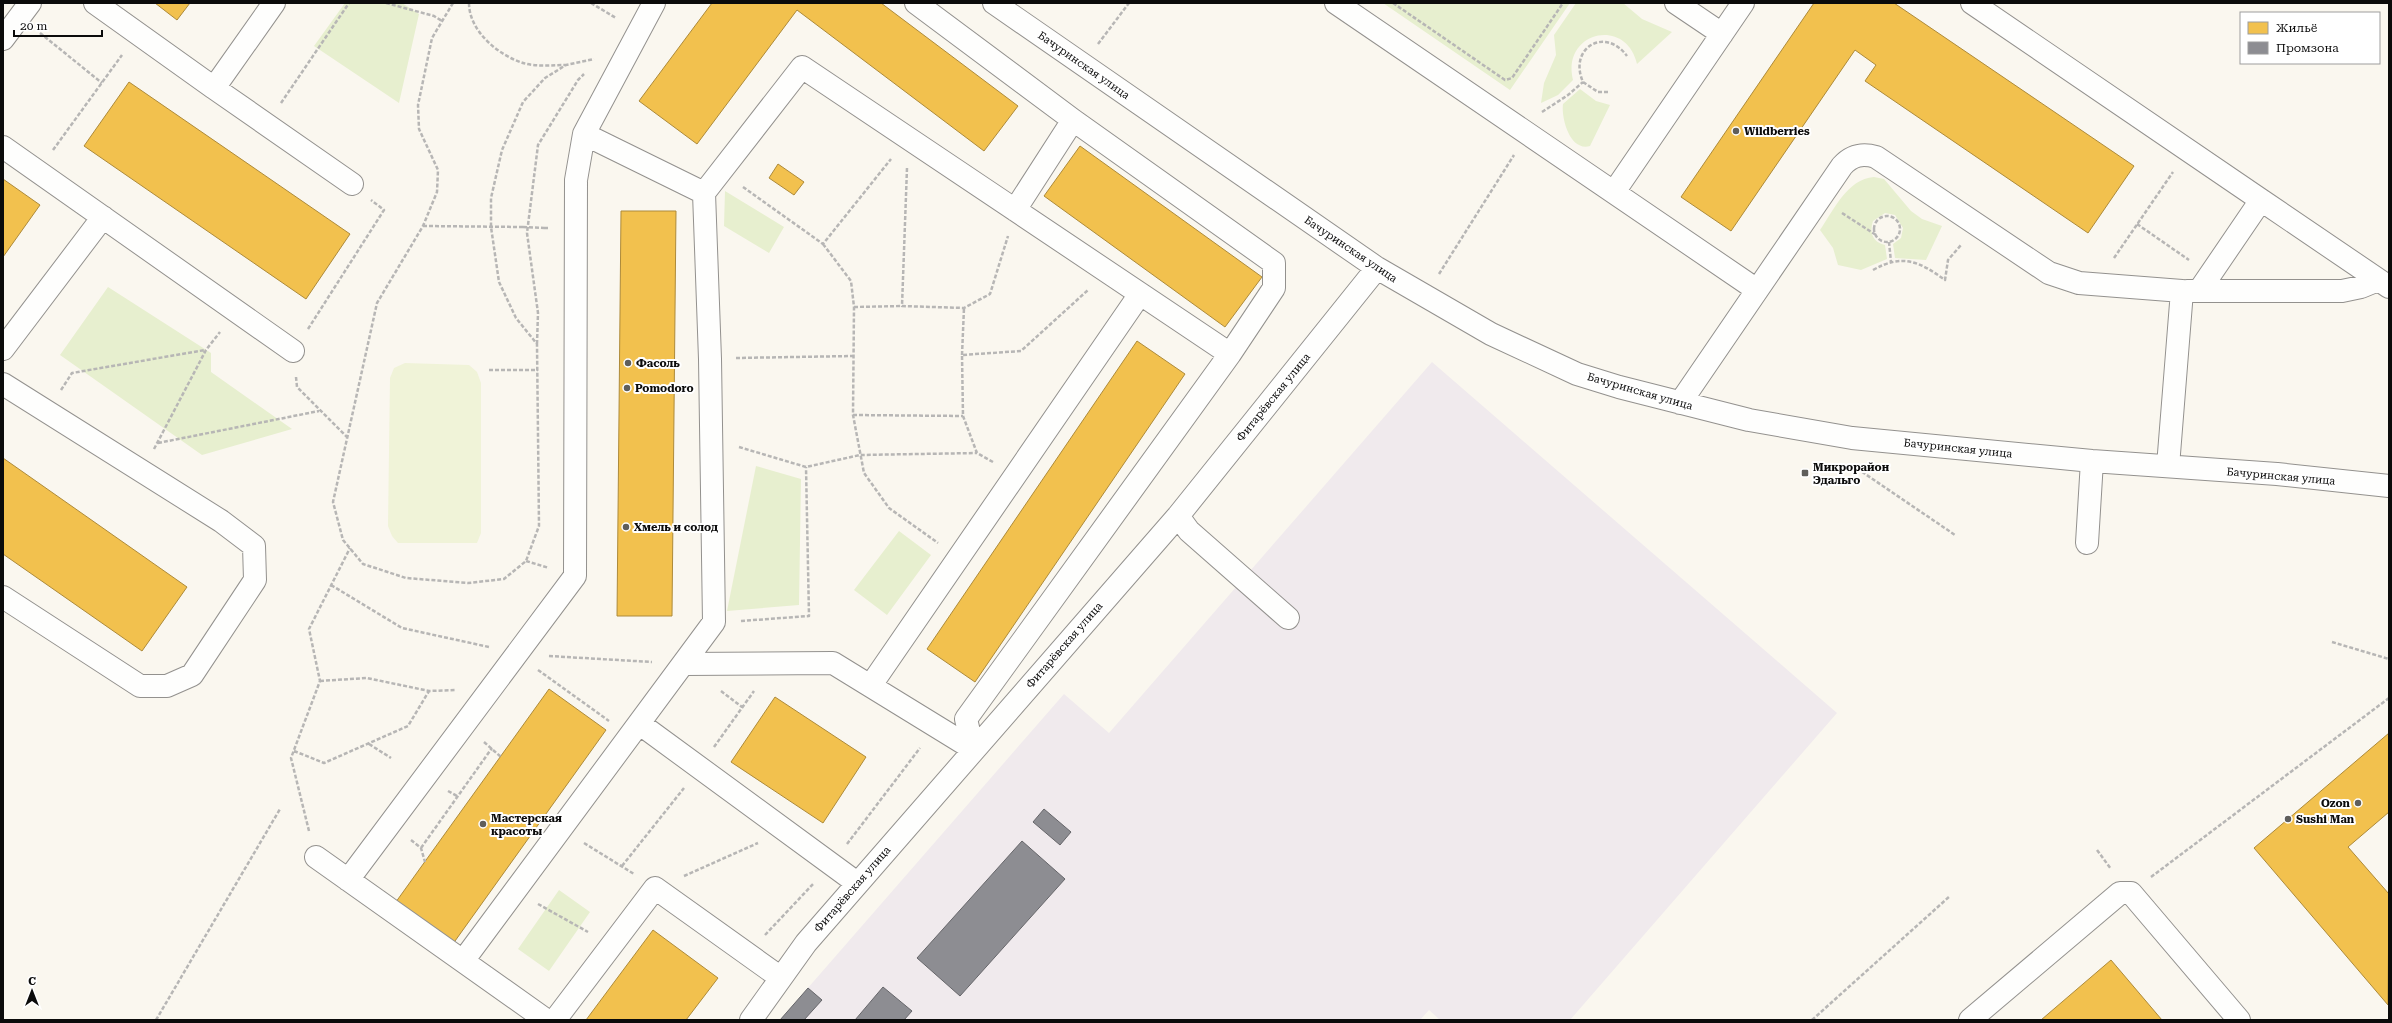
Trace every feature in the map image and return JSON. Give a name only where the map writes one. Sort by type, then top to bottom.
[{"type":"street","points":[[95,3],[352,184]]},
{"type":"street","points":[[214,88],[274,3]]},
{"type":"street","points":[[348,880],[575,576],[576,180],[584,134],[654,3]]},
{"type":"street","points":[[916,3],[1073,120],[1274,263],[1274,288],[1230,354],[966,719],[973,748]]},
{"type":"street","name":"Бачуринская улица","points":[[994,3],[1377,268],[1491,334],[1577,374],[1619,387],[1749,420],[1852,438],[2092,461],[2168,466],[2389,486]]},
{"type":"street","points":[[1336,3],[1757,290]]},
{"type":"street","points":[[1676,3],[1722,34]]},
{"type":"street","points":[[1614,192],[1743,3]]},
{"type":"street","points":[[1972,3],[2383,283]]},
{"type":"street","points":[[3,39],[25,10]]},
{"type":"street","points":[[463,961],[714,622],[710,359],[704,193],[802,67],[1230,354]]},
{"type":"street","points":[[1015,210],[1073,120]]},
{"type":"street","points":[[584,134],[704,193]]},
{"type":"street","points":[[3,147],[293,351]]},
{"type":"street","points":[[1680,403],[1820,198],[1847,161],[1858,155],[1876,157],[1976,226],[2049,273],[2073,281],[2096,284],[2342,291],[2383,283]]},
{"type":"street","points":[[2168,466],[2197,286],[2261,200]]},
{"type":"street","points":[[3,349],[102,217]]},
{"type":"street","name":"Фитарёвская улица","points":[[751,1020],[806,943],[973,748],[1178,516],[1377,268]]},
{"type":"street","points":[[871,686],[1140,294]]},
{"type":"street","points":[[3,384],[142,472],[254,546],[256,580],[192,675],[167,686],[140,686],[3,597]]},
{"type":"street","points":[[2087,543],[2092,461]]},
{"type":"street","points":[[1178,516],[1189,531],[1288,618]]},
{"type":"street","points":[[684,664],[833,663],[973,748]]},
{"type":"street","points":[[635,730],[774,822],[857,884]]},
{"type":"street","points":[[316,857],[546,1020]]},
{"type":"street","points":[[555,1020],[655,888],[781,978]]},
{"type":"street","points":[[1970,1020],[2120,893],[2131,893],[2239,1020]]},
{"type":"path","points":[[267,124],[349,3]]},
{"type":"path","points":[[386,3],[434,16],[442,21]]},
{"type":"path","points":[[453,3],[432,38],[418,105],[419,129],[438,170],[437,192],[423,226],[377,303],[333,502],[343,540],[363,564],[406,578],[468,584],[504,579],[526,561],[539,526],[538,313],[527,233],[538,145],[578,80],[589,69]]},
{"type":"path","points":[[469,3],[469,11],[479,32],[497,50],[524,63],[566,65],[600,57],[595,63]]},
{"type":"path","points":[[591,3],[596,4],[621,21]]},
{"type":"path","points":[[1094,49],[1129,3]]},
{"type":"path","points":[[1393,3],[1502,79],[1508,80],[1563,3]]},
{"type":"path","points":[[25,10],[102,82]]},
{"type":"path","points":[[37,171],[138,34]]},
{"type":"path","points":[[1608,92],[1598,92],[1583,82],[1578,64],[1584,51],[1595,43],[1605,41],[1614,43],[1627,56]]},
{"type":"path","points":[[537,344],[516,318],[499,282],[491,227],[491,198],[502,150],[523,102],[545,78],[566,65]]},
{"type":"path","points":[[1436,278],[1520,129],[1583,82]]},
{"type":"path","points":[[823,244],[908,138]]},
{"type":"path","points":[[902,306],[908,138]]},
{"type":"path","points":[[2096,284],[2188,150]]},
{"type":"path","points":[[721,171],[823,244],[851,281],[854,307],[853,415],[864,473],[889,508],[959,559]]},
{"type":"path","points":[[348,438],[297,387],[293,351],[384,210],[352,184]]},
{"type":"path","points":[[1820,198],[1882,241],[1889,242],[1896,239],[1900,233],[1898,221],[1891,217],[1884,217],[1877,221],[1874,228],[1876,236]]},
{"type":"path","points":[[854,307],[902,306],[964,308],[990,294],[1015,210]]},
{"type":"path","points":[[2137,224],[2197,286]]},
{"type":"path","points":[[423,226],[544,228]]},
{"type":"path","points":[[1873,270],[1891,262],[1917,262],[1946,279],[1946,266],[1951,255],[1966,241],[1976,226]]},
{"type":"path","points":[[1889,242],[1891,262]]},
{"type":"path","points":[[962,355],[1021,351],[1108,272]]},
{"type":"path","points":[[964,308],[962,355],[963,416],[977,453]]},
{"type":"path","points":[[47,412],[72,373],[206,350],[142,472]]},
{"type":"path","points":[[710,359],[853,356]]},
{"type":"path","points":[[489,370],[538,370]]},
{"type":"path","points":[[158,443],[320,411]]},
{"type":"path","points":[[853,415],[963,416]]},
{"type":"path","points":[[711,439],[806,467],[860,455],[977,453],[1017,475]]},
{"type":"path","points":[[1847,462],[1955,535]]},
{"type":"path","points":[[714,622],[809,616],[806,467]]},
{"type":"path","points":[[316,857],[291,758],[320,680],[309,629],[350,548]]},
{"type":"path","points":[[331,586],[402,628],[517,654],[684,664]]},
{"type":"path","points":[[2332,642],[2389,659]]},
{"type":"path","points":[[517,654],[635,730]]},
{"type":"path","points":[[294,751],[324,763],[368,744],[408,726],[429,691],[367,678],[320,680]]},
{"type":"path","points":[[2131,893],[2389,698]]},
{"type":"path","points":[[368,744],[391,758]]},
{"type":"path","points":[[421,848],[492,748]]},
{"type":"path","points":[[444,789],[457,796]]},
{"type":"path","points":[[156,1020],[280,809]]},
{"type":"path","points":[[678,878],[757,845],[774,822]]},
{"type":"path","points":[[561,829],[655,888]]},
{"type":"path","points":[[515,890],[611,946]]},
{"type":"path","points":[[1812,1020],[1950,896]]},
{"type":"shaded area","points":[[1432,362],[1837,713],[1570,1020],[1440,1020],[1429,1010],[1420,1020],[780,1020],[1064,694],[1109,733]]},
{"type":"green space","points":[[345,3],[402,3],[419,14],[399,103],[314,46]]},
{"type":"green space","points":[[1383,3],[1570,3],[1510,90]]},
{"type":"green space","points":[[1576,3],[1623,3],[1642,19],[1672,32],[1637,64],[1631,49],[1621,40],[1609,35],[1596,36],[1585,41],[1576,50],[1572,64],[1573,80],[1558,95],[1541,103],[1544,83],[1556,55],[1554,35]]},
{"type":"green space","points":[[1580,89],[1596,101],[1610,105],[1590,146],[1577,144],[1572,139],[1565,125],[1563,104]]},
{"type":"green space","points":[[1874,177],[1884,179],[1911,211],[1922,219],[1942,226],[1926,260],[1895,258],[1893,244],[1901,238],[1903,228],[1895,215],[1885,213],[1873,221],[1872,233],[1878,242],[1885,245],[1887,259],[1861,270],[1838,265],[1833,248],[1820,230],[1836,205],[1849,189],[1856,183]]},
{"type":"green space","points":[[725,191],[784,227],[769,253],[724,226]]},
{"type":"green space","points":[[108,287],[211,353],[211,372],[292,429],[202,455],[60,355]]},
{"type":"green space","points":[[405,363],[469,365],[477,372],[481,383],[481,533],[477,543],[398,543],[392,536],[388,526],[390,378],[394,368]]},
{"type":"green space","points":[[756,466],[801,479],[799,605],[727,611]]},
{"type":"green space","points":[[899,531],[931,555],[887,615],[854,590]]},
{"type":"green space","points":[[559,890],[590,912],[549,971],[518,949]]},
{"type":"building: Жильё","points":[[155,3],[190,3],[177,20]]},
{"type":"building: Жильё","points":[[712,3],[881,3],[1018,106],[984,151],[797,10],[697,144],[639,101]]},
{"type":"building: Жильё","points":[[1814,3],[1894,3],[2134,166],[2088,233],[1865,81],[1876,65],[1855,50],[1731,231],[1681,197]]},
{"type":"building: Жильё","points":[[129,82],[350,234],[306,299],[84,146]]},
{"type":"building: Жильё","points":[[1080,146],[1262,277],[1225,327],[1044,196]]},
{"type":"building: Жильё","points":[[778,164],[804,182],[794,195],[769,178]]},
{"type":"building: Жильё","points":[[3,179],[40,205],[3,257]]},
{"type":"building: Жильё","points":[[621,211],[676,211],[672,616],[617,616]]},
{"type":"building: Жильё","points":[[1137,341],[1185,374],[975,682],[927,649]]},
{"type":"building: Жильё","points":[[3,458],[187,587],[142,651],[3,554]]},
{"type":"building: Жильё","points":[[549,689],[606,730],[450,948],[393,906]]},
{"type":"building: Жильё","points":[[775,697],[866,757],[823,823],[731,762]]},
{"type":"building: Жильё","points":[[2389,733],[2389,812],[2348,847],[2389,894],[2388,1005],[2254,848]]},
{"type":"building: Жильё","points":[[653,930],[718,978],[686,1020],[586,1020]]},
{"type":"building: Жильё","points":[[2111,960],[2162,1020],[2041,1020]]},
{"type":"building: Промзона","points":[[1044,809],[1071,832],[1060,845],[1033,822]]},
{"type":"building: Промзона","points":[[1022,841],[1065,879],[960,996],[917,958]]},
{"type":"building: Промзона","points":[[883,987],[912,1011],[904,1020],[855,1020]]},
{"type":"building: Промзона","points":[[808,988],[822,1000],[804,1020],[780,1020]]},
{"type":"place","name":"Wildberries","points":[[1736,131]]},
{"type":"place","name":"Фасоль","points":[[628,363]]},
{"type":"place","name":"Pomodoro","points":[[627,388]]},
{"type":"place","name":"Микрорайон Эдальго","points":[[1805,473]]},
{"type":"place","name":"Хмель и солод","points":[[626,527]]},
{"type":"place","name":"Ozon","points":[[2358,803]]},
{"type":"place","name":"Sushi Man","points":[[2288,819]]},
{"type":"place","name":"Мастерская красоты","points":[[483,824]]}]
